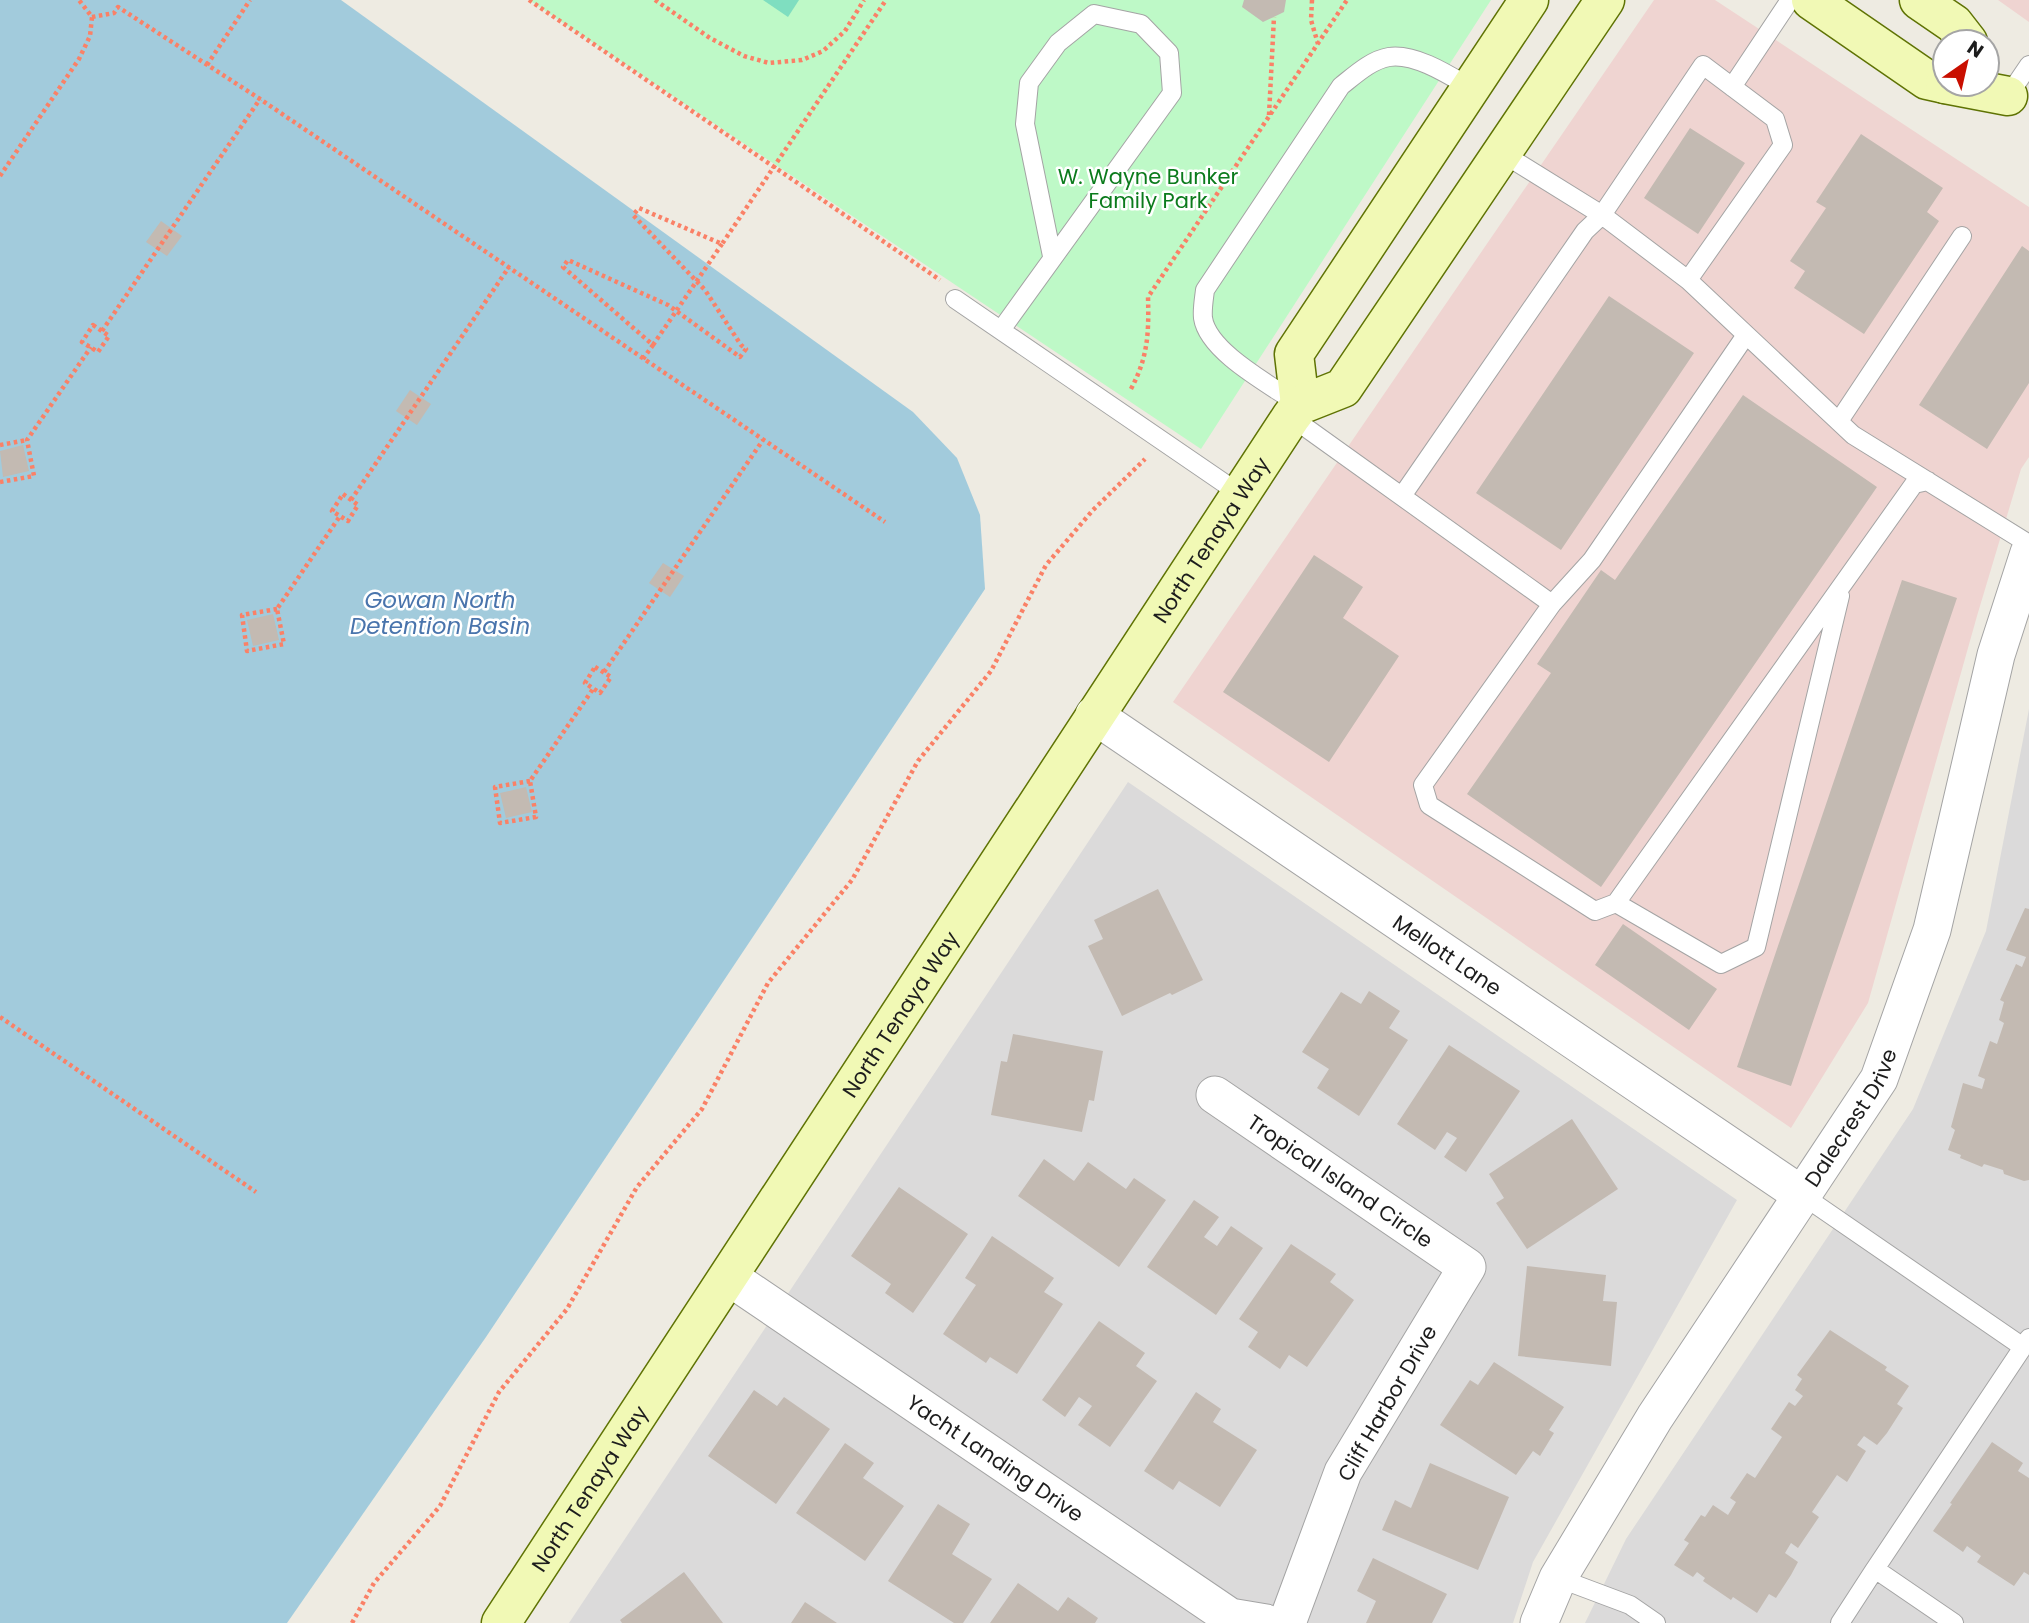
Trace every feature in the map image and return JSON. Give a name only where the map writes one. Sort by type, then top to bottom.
[{"type":"main road","points":[[1529,0],[1294,354],[1295,411],[1343,388],[1605,0]]},
{"type":"main road","points":[[1811,0],[1931,81]]},
{"type":"main road","points":[[1919,0],[1957,28]]},
{"type":"main road","name":"North Tenaya Way","points":[[501,1623],[1295,411]]},
{"type":"street","name":"Dalecrest Drive","points":[[1539,1623],[1558,1578],[1655,1417],[1879,1079],[1932,930],[1996,655],[2029,553]]},
{"type":"street","name":"Mellott Lane","points":[[1094,715],[1802,1195]]},
{"type":"street","name":"Tropical Island Circle","points":[[1215,1096],[1467,1267]]},
{"type":"street","name":"Cliff Harbor Drive","points":[[1287,1623],[1343,1472],[1467,1267]]},
{"type":"street","name":"Yacht Landing Drive","points":[[729,1277],[1230,1616],[1266,1623]]},
{"type":"lane","points":[[1732,87],[1790,0]]},
{"type":"lane","points":[[1001,330],[1172,93],[1168,53],[1141,24],[1094,14],[1058,43],[1029,83],[1025,124],[1052,256]]},
{"type":"lane","points":[[1471,88],[1425,62],[1389,57],[1363,68],[1341,86],[1205,290],[1203,318],[1210,335],[1227,355],[1295,411],[1402,496],[1552,604]]},
{"type":"lane","points":[[1402,496],[1585,231],[1602,215],[1703,65],[1775,120],[1783,145],[1688,280]]},
{"type":"lane","points":[[1502,153],[1602,215],[1688,280],[1853,435],[2029,544]]},
{"type":"lane","points":[[1839,422],[1962,236]]},
{"type":"lane","points":[[955,299],[1240,494]]},
{"type":"lane","points":[[1746,335],[1592,560],[1552,604],[1423,785],[1429,805],[1595,911],[1616,903],[1914,484],[1928,481]]},
{"type":"lane","points":[[1616,903],[1721,964],[1756,947],[1843,585]]},
{"type":"lane","points":[[1802,1195],[2026,1342],[1840,1623]]},
{"type":"lane","points":[[1875,1569],[1954,1623]]},
{"type":"lane","points":[[1558,1578],[1630,1605],[1656,1623]]},
{"type":"path","points":[[0,176],[79,59],[90,36],[92,17],[79,0]]},
{"type":"path","points":[[207,65],[250,0]]},
{"type":"path","points":[[529,0],[957,292],[955,299]]},
{"type":"path","points":[[655,0],[710,38],[744,56],[769,63],[802,60],[823,51],[845,31],[864,0]]},
{"type":"path","points":[[643,359],[886,0]]},
{"type":"path","points":[[1312,0],[1311,20],[1318,44]]},
{"type":"path","points":[[1119,412],[1140,372],[1148,346],[1148,297],[1347,0]]},
{"type":"path","points":[[92,17],[114,13],[118,7],[260,99],[885,522]]},
{"type":"path","points":[[1269,116],[1274,18]]},
{"type":"path","points":[[102,331],[260,99]]},
{"type":"path","points":[[653,345],[563,267],[568,260],[677,311],[740,357],[746,349],[697,281],[633,215],[639,208],[722,244]]},
{"type":"path","points":[[351,500],[509,267]]},
{"type":"path","points":[[93,326],[109,336],[98,352],[91,347],[82,342],[93,326]]},
{"type":"path","points":[[0,445],[27,440],[91,347]]},
{"type":"path","points":[[0,482],[34,476],[27,440]]},
{"type":"path","points":[[604,673],[763,440]]},
{"type":"path","points":[[352,1623],[374,1583],[440,1506],[499,1392],[567,1308],[637,1187],[702,1109],[768,983],[852,880],[918,761],[992,671],[1046,565],[1093,510],[1152,453]]},
{"type":"path","points":[[343,494],[358,505],[348,521],[340,516],[332,511],[343,494]]},
{"type":"path","points":[[277,609],[242,615],[247,651],[284,645],[277,609],[340,516]]},
{"type":"path","points":[[595,667],[611,677],[600,693],[593,689],[584,683],[595,667]]},
{"type":"path","points":[[530,782],[495,787],[500,823],[536,817],[530,782],[593,689]]},
{"type":"path","points":[[0,1017],[256,1192]]},
{"type":"shaded area","points":[[1654,0],[1715,0],[2029,207],[2029,457],[2021,469],[1977,616],[1868,1003],[1791,1128],[1173,702]]},
{"type":"shaded area","points":[[1998,0],[2029,0],[2029,22]]},
{"type":"shaded area","points":[[2029,709],[2029,1623],[1585,1623],[1626,1539],[1913,1109],[1986,931]]},
{"type":"shaded area","points":[[1128,782],[1737,1200],[1533,1562],[1513,1623],[569,1623]]},
{"type":"green space","name":"W. Wayne Bunker Family Park","points":[[529,0],[1491,0],[1201,449]]},
{"type":"green space","points":[[763,0],[799,0],[788,17]]},
{"type":"water","name":"Gowan North Detention Basin","points":[[0,0],[341,0],[913,412],[957,458],[980,515],[985,589],[486,1337],[287,1623],[0,1623]]},
{"type":"building","points":[[1244,0],[1286,0],[1284,12],[1263,22],[1242,7]]},
{"type":"building","points":[[1690,128],[1745,163],[1698,234],[1644,198]]},
{"type":"building","points":[[1861,134],[1943,188],[1927,212],[1939,221],[1864,334],[1794,288],[1805,271],[1790,261],[1826,208],[1816,202]]},
{"type":"building","points":[[161,221],[182,236],[167,256],[146,242]]},
{"type":"building","points":[[2022,246],[2029,251],[2029,383],[1987,449],[1919,405]]},
{"type":"building","points":[[1609,296],[1694,353],[1561,550],[1476,493]]},
{"type":"building","points":[[410,390],[431,404],[417,425],[396,411]]},
{"type":"building","points":[[1743,395],[1877,487],[1601,887],[1467,794],[1551,673],[1537,664],[1601,570],[1615,580]]},
{"type":"building","points":[[23,445],[29,471],[3,477],[0,451]]},
{"type":"building","points":[[1314,555],[1363,587],[1343,618],[1399,656],[1329,762],[1223,692]]},
{"type":"building","points":[[663,563],[684,576],[670,597],[649,583]]},
{"type":"building","points":[[1902,580],[1957,598],[1791,1086],[1737,1067]]},
{"type":"building","points":[[273,614],[279,640],[253,646],[247,620]]},
{"type":"building","points":[[526,787],[532,812],[506,818],[500,793]]},
{"type":"building","points":[[1158,889],[1203,980],[1122,1016],[1088,946],[1103,939],[1094,920]]},
{"type":"building","points":[[2025,908],[2029,909],[2029,1180],[2024,1181],[2004,1174],[2003,1170],[1984,1164],[1982,1167],[1948,1150],[1955,1130],[1951,1127],[1963,1083],[1982,1089],[1985,1079],[1978,1076],[1990,1041],[1997,1044],[2004,1023],[1999,1020],[2004,1002],[2000,1000],[2016,964],[2022,967],[2026,957],[2006,950]]},
{"type":"building","points":[[1623,924],[1717,989],[1689,1030],[1595,965]]},
{"type":"building","points":[[1369,991],[1400,1011],[1389,1028],[1408,1040],[1359,1116],[1317,1088],[1329,1069],[1302,1052],[1341,992],[1361,1004]]},
{"type":"building","points":[[1013,1034],[1103,1051],[1094,1101],[1089,1100],[1082,1132],[991,1115],[1001,1061],[1007,1062]]},
{"type":"building","points":[[1449,1045],[1520,1091],[1466,1172],[1444,1157],[1457,1138],[1447,1132],[1435,1150],[1397,1124]]},
{"type":"building","points":[[1572,1119],[1618,1189],[1527,1249],[1496,1203],[1504,1198],[1489,1174]]},
{"type":"building","points":[[1044,1159],[1074,1181],[1088,1162],[1126,1189],[1134,1178],[1166,1200],[1119,1267],[1018,1196]]},
{"type":"building","points":[[899,1187],[968,1234],[913,1313],[885,1293],[891,1284],[851,1256]]},
{"type":"building","points":[[1194,1200],[1219,1217],[1204,1237],[1217,1246],[1231,1226],[1263,1248],[1216,1315],[1147,1267]]},
{"type":"building","points":[[992,1236],[1054,1278],[1044,1292],[1063,1304],[1017,1374],[990,1357],[986,1363],[943,1334],[976,1285],[965,1278]]},
{"type":"building","points":[[1291,1244],[1336,1274],[1330,1282],[1354,1300],[1307,1367],[1289,1355],[1280,1369],[1248,1347],[1258,1332],[1239,1319]]},
{"type":"building","points":[[1527,1266],[1606,1275],[1603,1301],[1617,1302],[1611,1366],[1518,1356]]},
{"type":"building","points":[[1099,1321],[1145,1353],[1136,1366],[1157,1381],[1110,1447],[1078,1425],[1092,1406],[1079,1397],[1065,1417],[1042,1400]]},
{"type":"building","points":[[1830,1330],[1887,1367],[1885,1370],[1909,1386],[1897,1404],[1903,1408],[1887,1433],[1877,1445],[1864,1436],[1857,1445],[1866,1451],[1847,1482],[1837,1475],[1812,1512],[1819,1517],[1798,1548],[1791,1543],[1785,1553],[1798,1562],[1776,1598],[1769,1594],[1757,1613],[1703,1581],[1705,1578],[1697,1572],[1693,1577],[1674,1565],[1689,1543],[1684,1540],[1701,1515],[1705,1517],[1713,1505],[1728,1515],[1736,1502],[1730,1498],[1747,1473],[1755,1478],[1782,1437],[1771,1429],[1789,1402],[1795,1406],[1803,1396],[1795,1390],[1802,1379],[1797,1375]]},
{"type":"building","points":[[1494,1362],[1564,1407],[1549,1430],[1554,1433],[1540,1456],[1533,1451],[1516,1475],[1440,1425],[1470,1380],[1478,1385]]},
{"type":"building","points":[[754,1390],[777,1406],[784,1397],[830,1429],[776,1504],[708,1456]]},
{"type":"building","points":[[1196,1392],[1221,1409],[1213,1422],[1257,1450],[1220,1507],[1179,1481],[1173,1490],[1144,1471]]},
{"type":"building","points":[[1992,1442],[2023,1463],[2018,1471],[2029,1478],[2029,1575],[2024,1572],[2014,1586],[1977,1562],[1981,1556],[1967,1546],[1963,1552],[1933,1531]]},
{"type":"building","points":[[845,1443],[874,1463],[863,1478],[904,1506],[865,1561],[796,1513]]},
{"type":"building","points":[[1430,1463],[1509,1497],[1478,1570],[1382,1530],[1395,1500],[1411,1508]]},
{"type":"building","points":[[938,1504],[970,1524],[952,1554],[992,1579],[963,1623],[954,1623],[888,1581]]},
{"type":"building","points":[[1373,1558],[1447,1594],[1432,1623],[1366,1623],[1376,1601],[1357,1591]]},
{"type":"building","points":[[684,1572],[723,1623],[622,1623],[620,1620]]},
{"type":"building","points":[[1018,1583],[1058,1611],[1068,1597],[1098,1618],[1095,1623],[990,1623]]},
{"type":"building","points":[[805,1602],[837,1623],[791,1623]]}]
